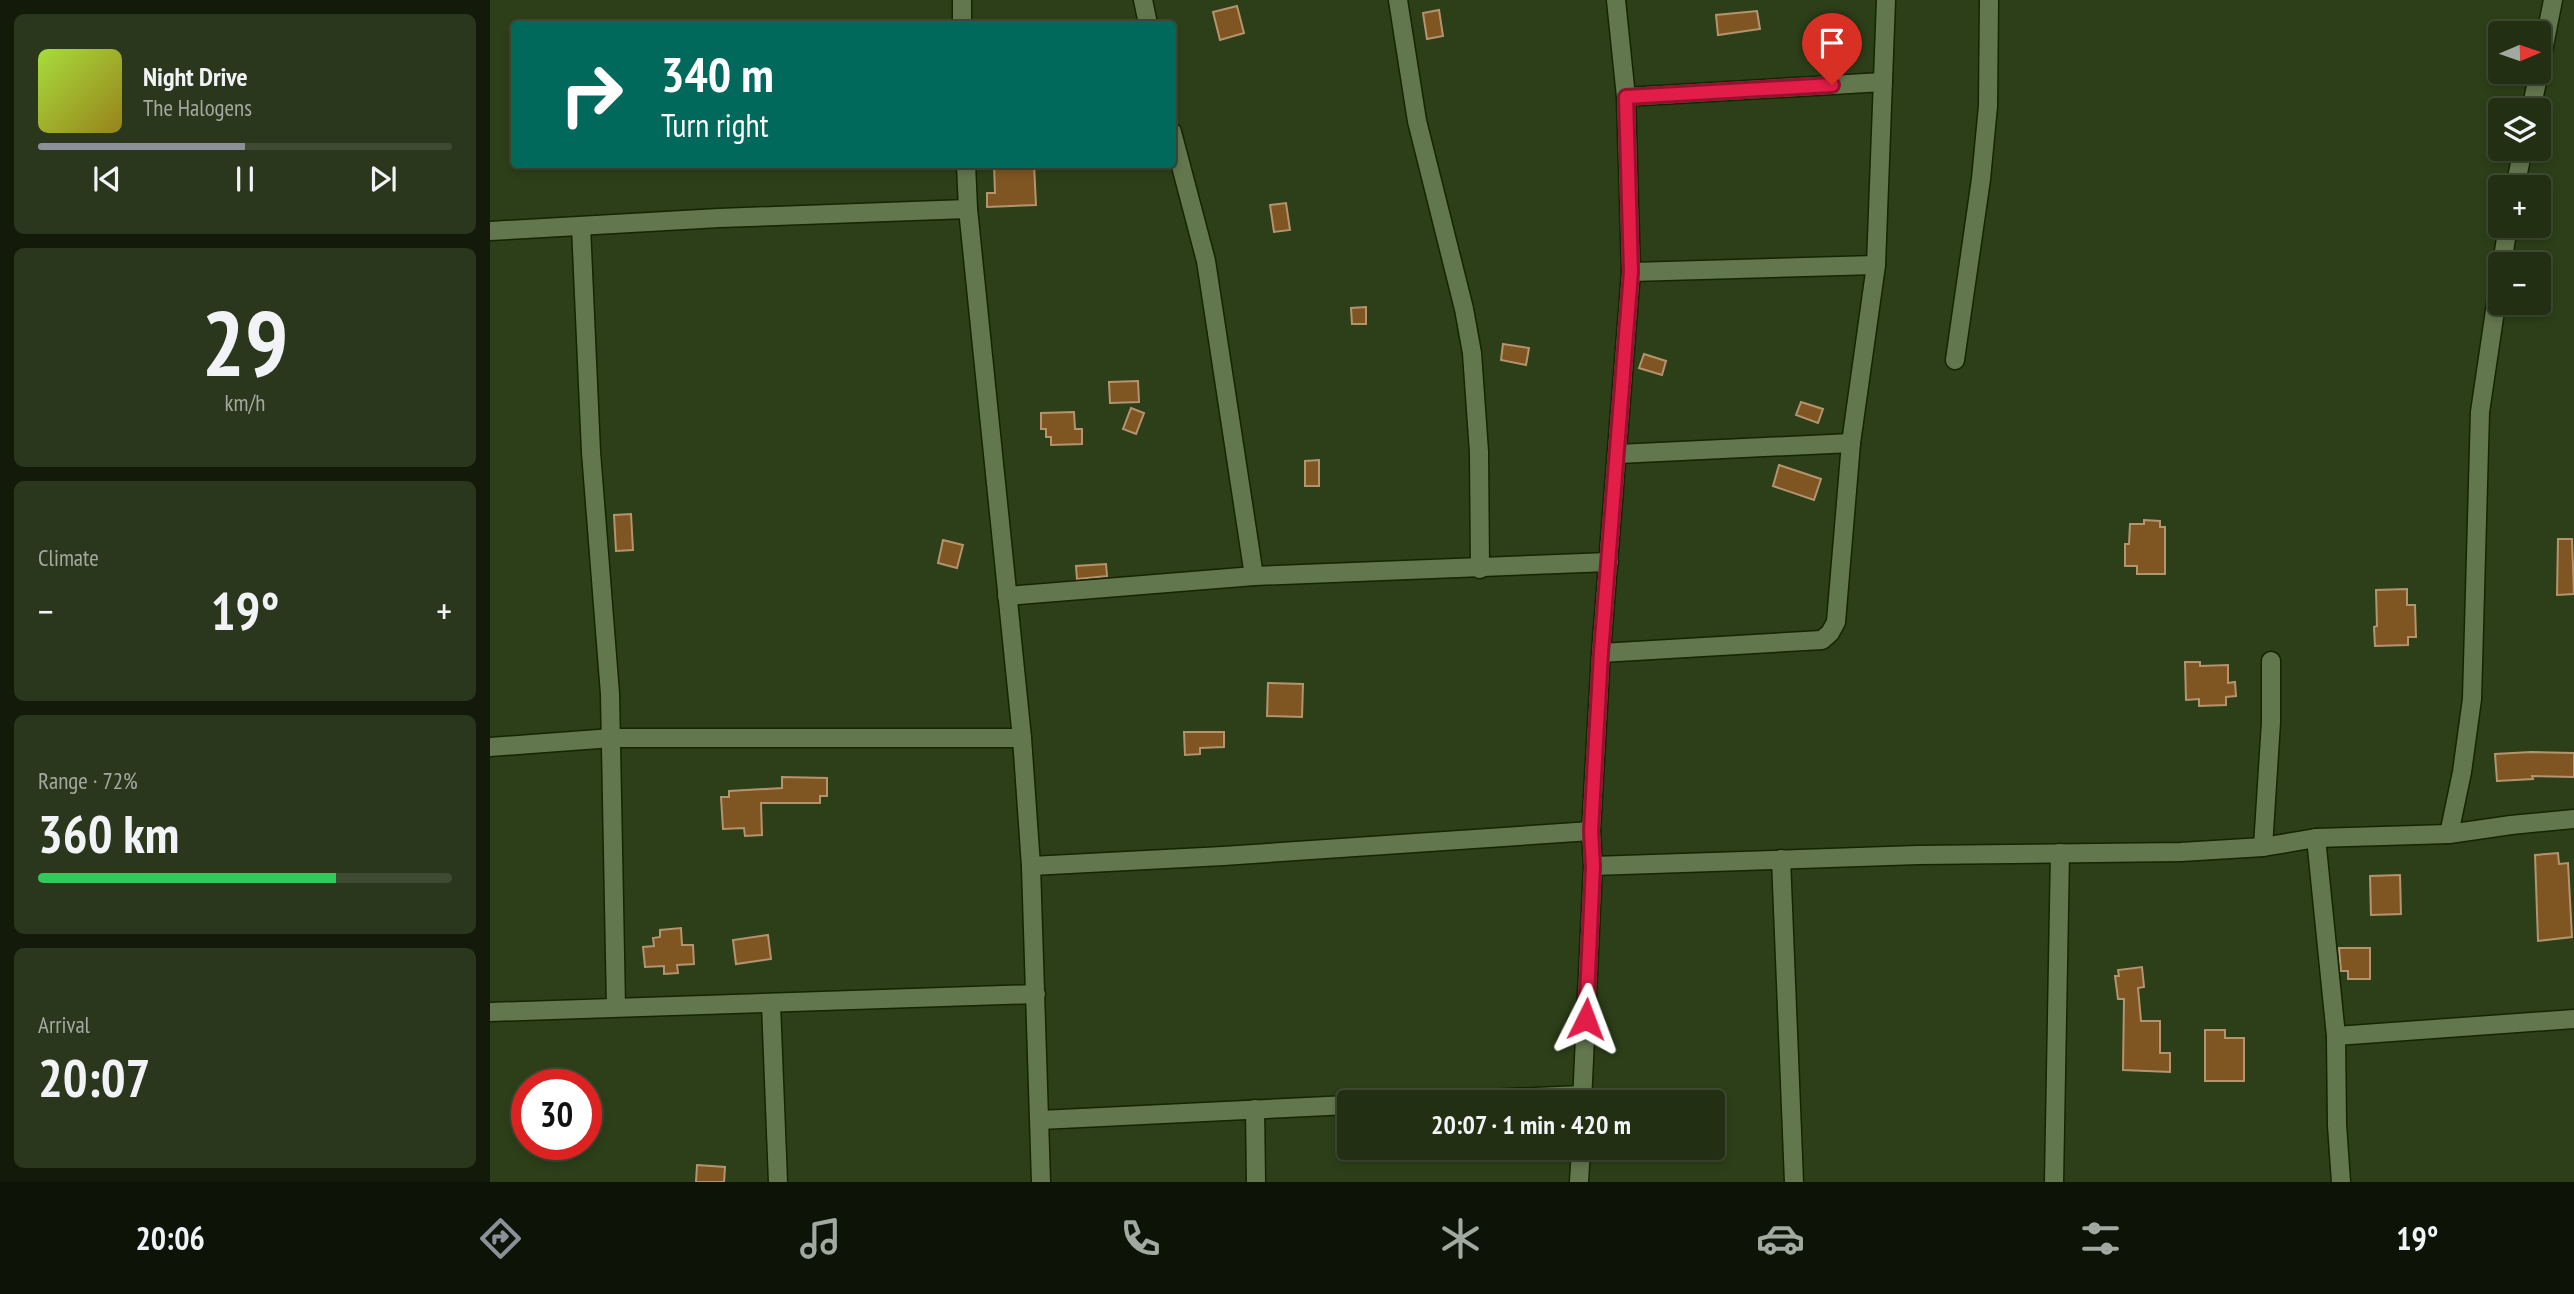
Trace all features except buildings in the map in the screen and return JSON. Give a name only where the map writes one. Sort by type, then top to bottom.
[{"type":"street","points":[[962,0],[962,21]]},
{"type":"street","points":[[1143,0],[1147,21]]},
{"type":"street","points":[[1398,0],[1417,121],[1472,353],[1479,452],[1480,569]]},
{"type":"street","points":[[1582,1090],[1593,866],[1591,831],[1601,653],[1631,272],[1626,97],[1616,0]]},
{"type":"street","points":[[1601,653],[1822,640],[1836,622],[1851,443],[1875,265],[1886,0]]},
{"type":"street","points":[[1955,360],[1981,179],[1988,106],[1989,0]]},
{"type":"street","points":[[2549,21],[2553,0]]},
{"type":"street","points":[[1626,97],[1883,82]]},
{"type":"street","points":[[1176,147],[1206,261],[1254,576]]},
{"type":"street","points":[[966,168],[968,209],[1022,738],[1031,866],[1041,1182]]},
{"type":"street","points":[[490,231],[968,209]]},
{"type":"street","points":[[581,226],[592,452],[612,738],[616,1007]]},
{"type":"street","points":[[1631,272],[1875,265]]},
{"type":"street","points":[[2449,834],[2462,772],[2472,699],[2480,412],[2494,315]]},
{"type":"street","points":[[1618,454],[1851,443]]},
{"type":"street","points":[[1007,597],[1254,576],[1609,562]]},
{"type":"street","points":[[2263,847],[2271,722],[2271,661]]},
{"type":"street","points":[[490,747],[612,738],[1022,738]]},
{"type":"street","points":[[1593,866],[1781,859],[2182,852],[2263,847],[2315,838],[2449,834],[2574,820]]},
{"type":"street","points":[[1031,866],[1591,831]]},
{"type":"street","points":[[2315,838],[2336,1036],[2337,1125],[2342,1182]]},
{"type":"street","points":[[2054,1182],[2060,853]]},
{"type":"street","points":[[1781,859],[1794,1182]]},
{"type":"street","points":[[490,1012],[1036,994]]},
{"type":"street","points":[[771,1004],[778,1182]]},
{"type":"street","points":[[2336,1036],[2574,1019]]},
{"type":"street","points":[[1040,1120],[1337,1106]]},
{"type":"street","points":[[1255,1110],[1256,1182]]},
{"type":"street","points":[[1579,1182],[1580,1160]]},
{"type":"route","points":[[1586,1019],[1593,866],[1591,831],[1601,653],[1631,272],[1626,97],[1832,85]]}]
